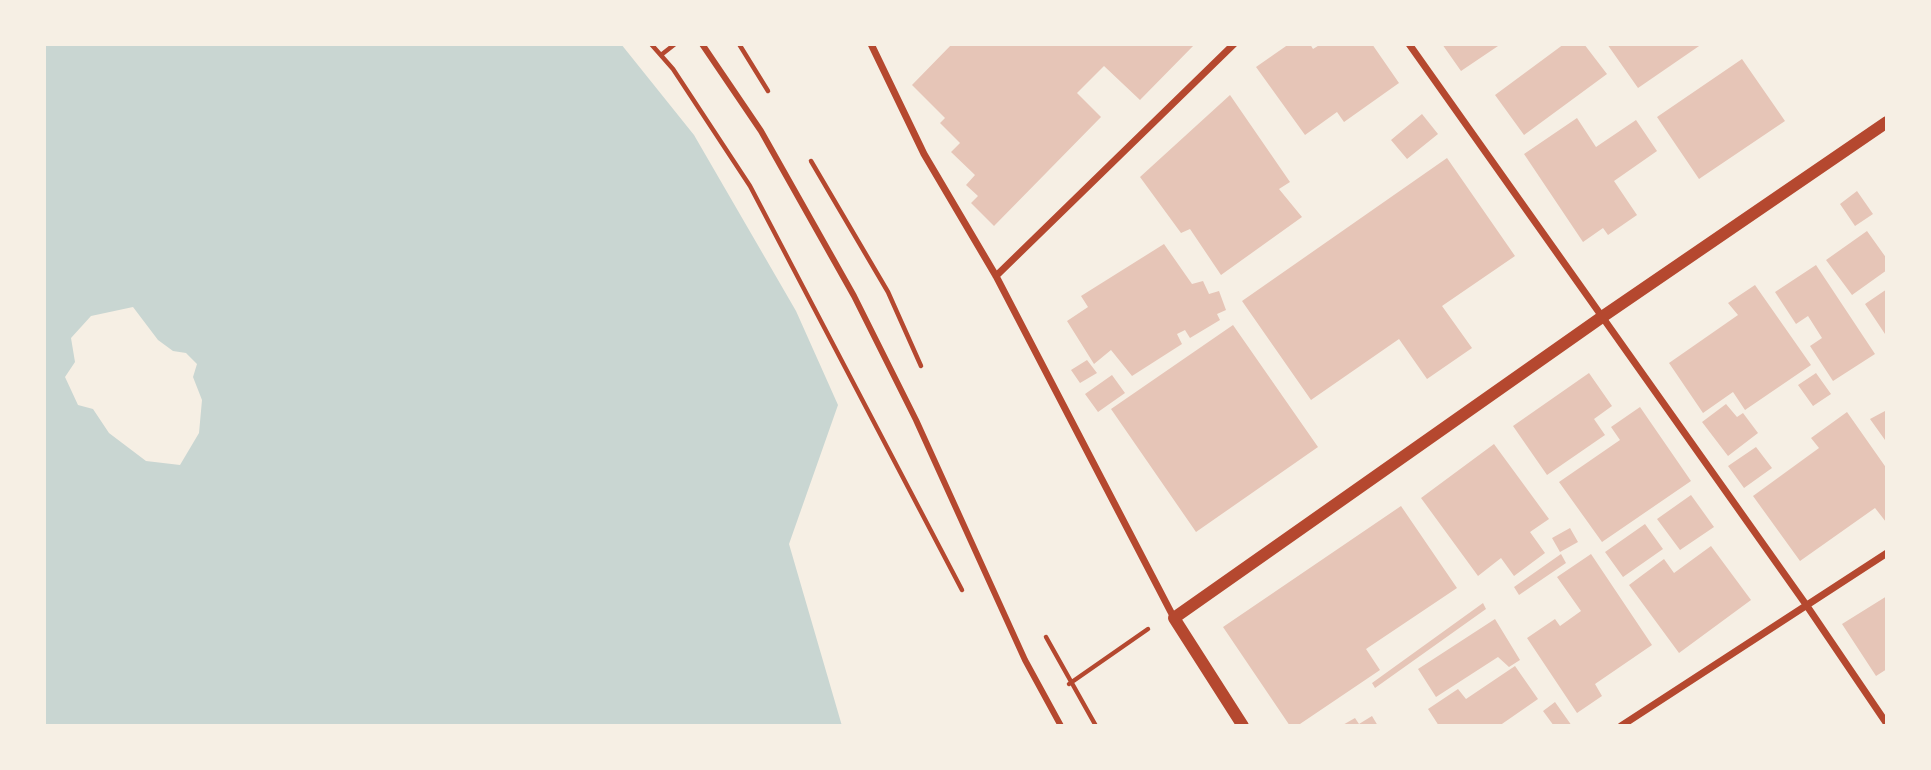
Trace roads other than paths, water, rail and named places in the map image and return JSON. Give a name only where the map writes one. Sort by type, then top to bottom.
[{"type":"street","points":[[702,44],[761,131],[853,296],[916,420],[1025,660],[1061,726]]},
{"type":"street","points":[[871,44],[924,154],[996,276],[1173,615],[1243,726]]},
{"type":"street","points":[[996,276],[1234,44]]},
{"type":"street","points":[[1409,44],[1807,606],[1887,724]]},
{"type":"street","points":[[1173,615],[1887,122]]},
{"type":"street","points":[[1621,726],[1887,554]]}]
